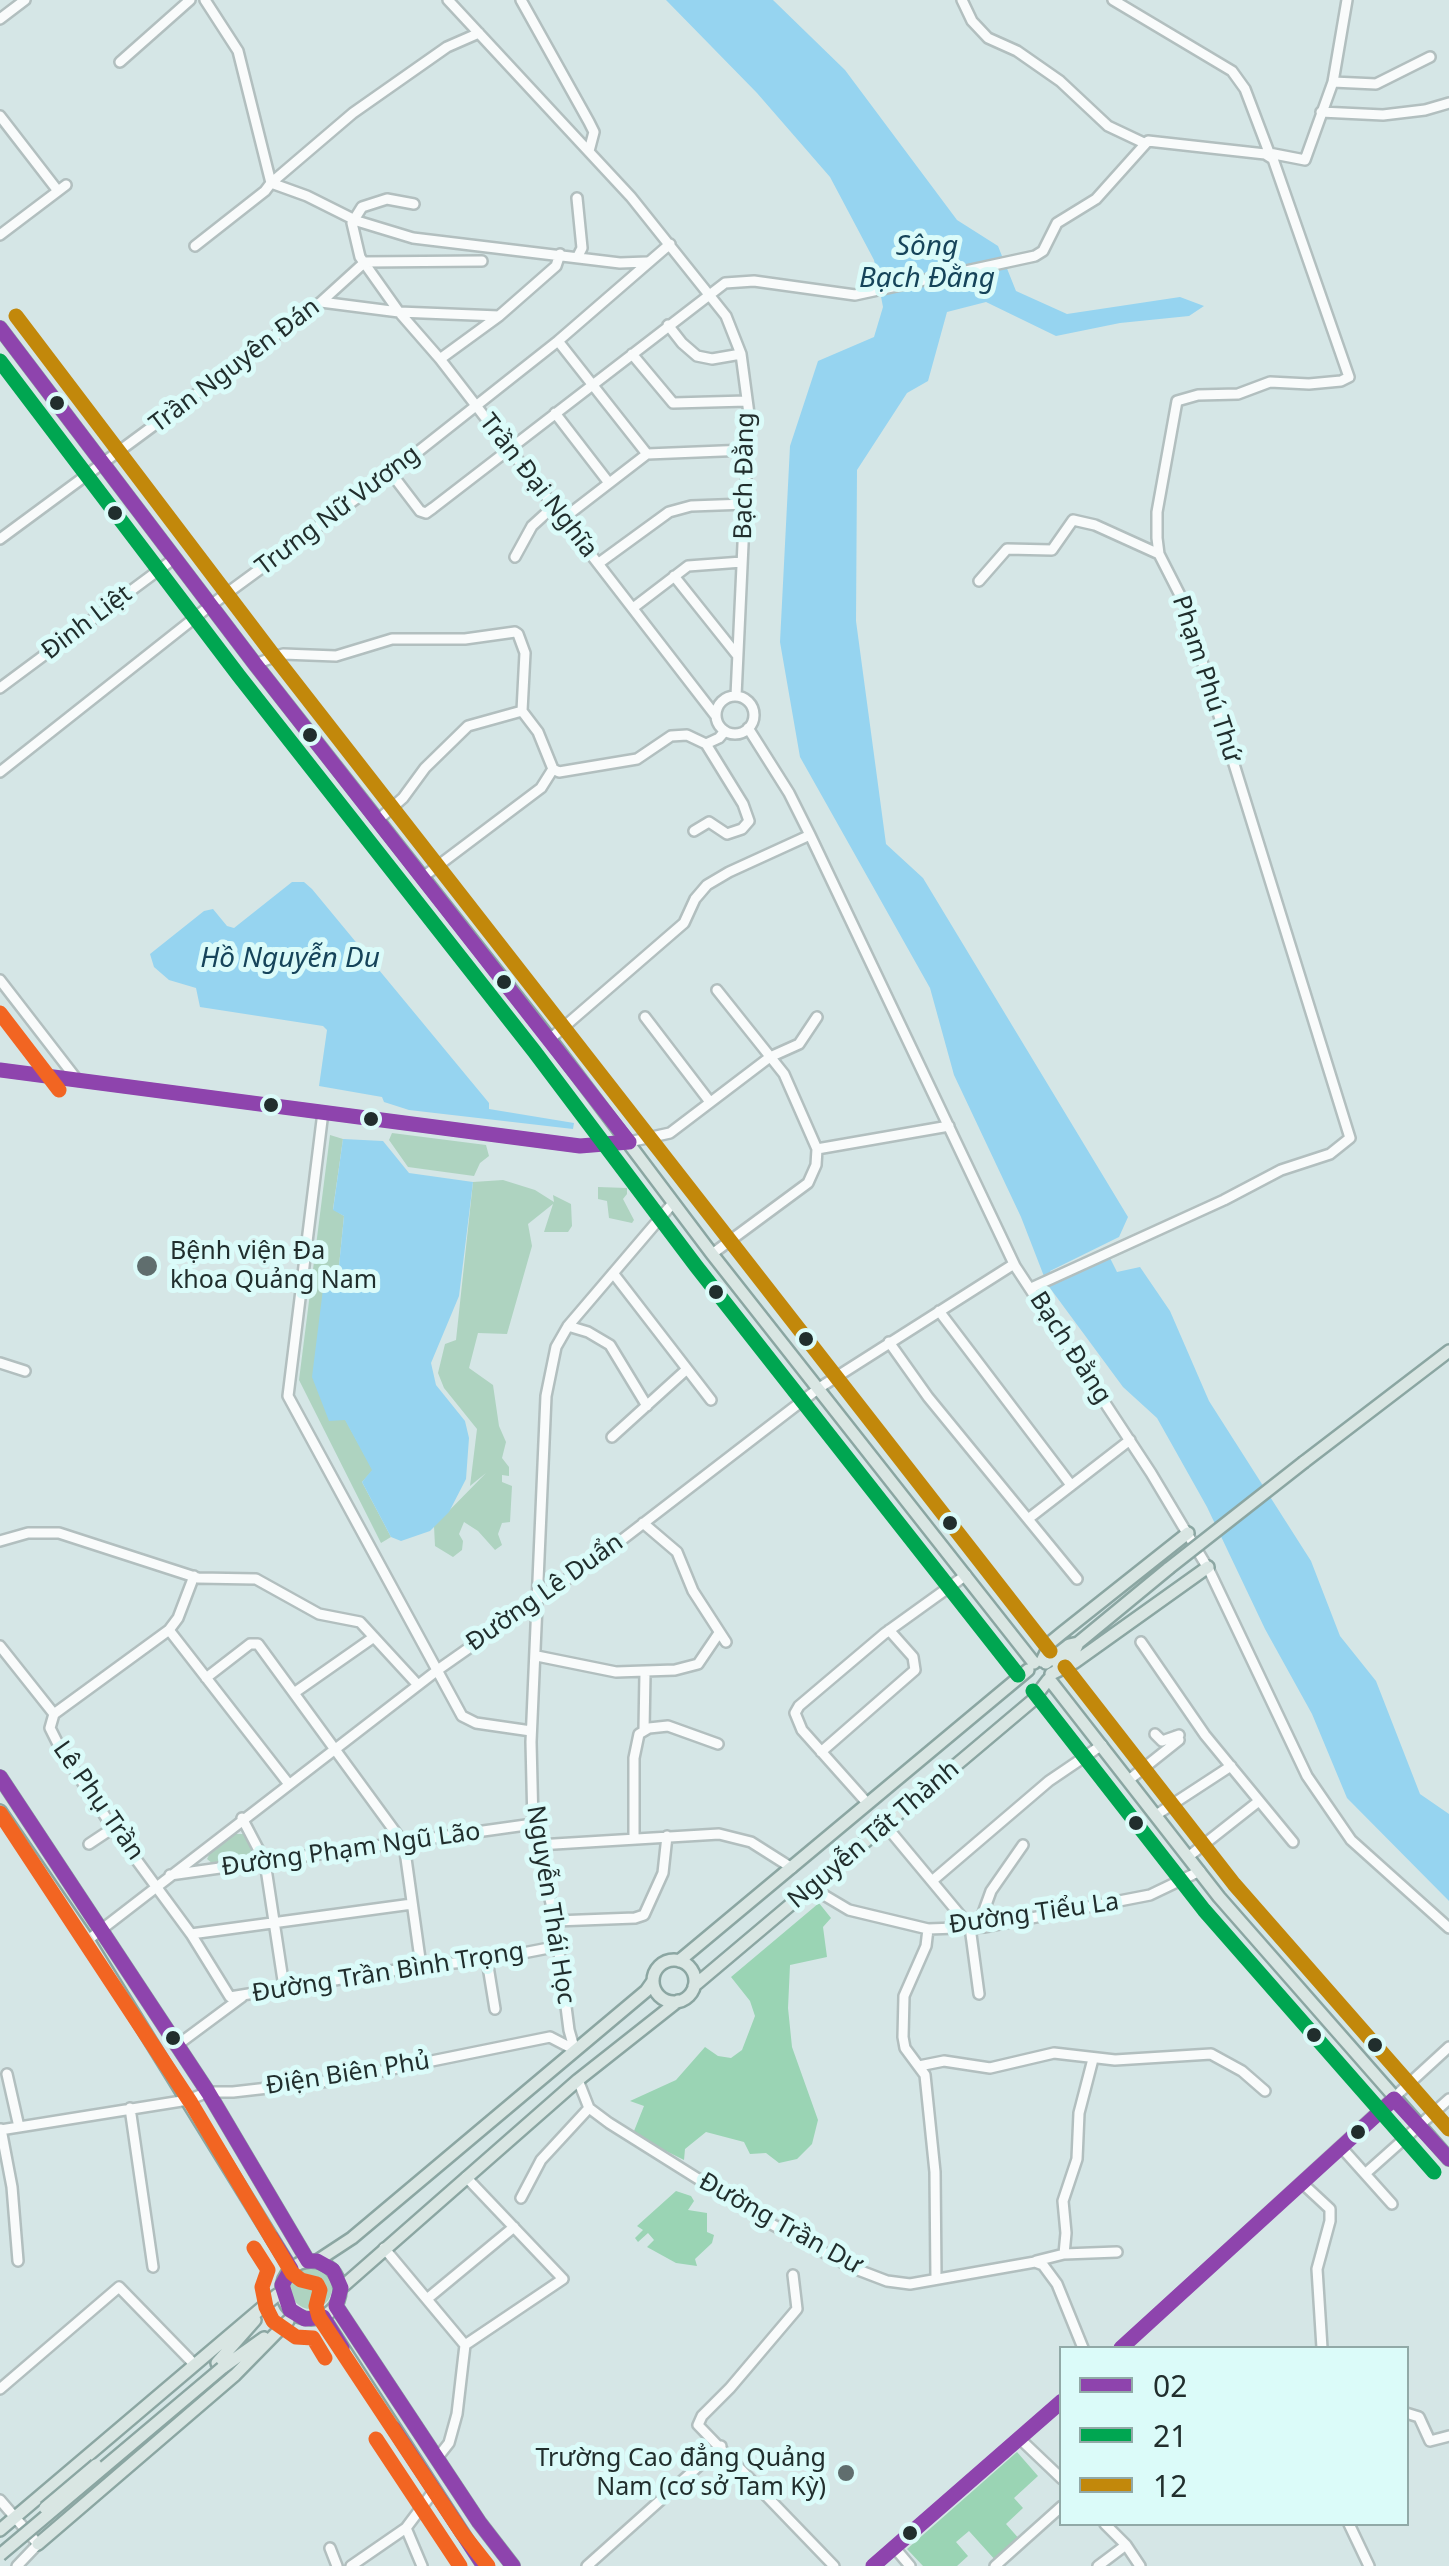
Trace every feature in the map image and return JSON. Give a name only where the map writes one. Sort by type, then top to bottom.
[{"type":"main road","points":[[0,328],[255,664],[550,1038],[712,1254],[1188,1857],[1449,2160]]},
{"type":"main road","points":[[1044,1670],[1074,1652],[1078,1643],[1169,1568],[1449,1351]]},
{"type":"main road","points":[[1044,1670],[1049,1646],[1062,1633],[1188,1533]]},
{"type":"main road","points":[[1044,1670],[1075,1662],[1208,1567]]},
{"type":"main road","name":"Nguyễn Tất Thành","points":[[679,1961],[868,1804],[1044,1670]]},
{"type":"main road","name":"Nguyễn Tất Thành","points":[[694,1986],[1032,1701],[1044,1670]]},
{"type":"main road","points":[[0,1777],[208,2092],[312,2261],[334,2270],[341,2288]]},
{"type":"main road","points":[[0,1811],[88,1940],[291,2269]]},
{"type":"main road","points":[[0,2546],[220,2365],[292,2318],[323,2317],[336,2306],[341,2288],[384,2248],[578,2080],[688,1995],[694,1986],[691,1970],[679,1961],[662,1964],[653,1981],[575,2051],[352,2238],[291,2269],[280,2290],[220,2365],[0,2555]]},
{"type":"main road","points":[[653,1981],[662,1998],[678,2001]]},
{"type":"main road","points":[[280,2290],[292,2318]]},
{"type":"main road","points":[[0,2530],[280,2290]]},
{"type":"main road","points":[[336,2306],[479,2522],[514,2566]]},
{"type":"main road","points":[[323,2317],[484,2566]]},
{"type":"main road","points":[[38,2544],[220,2388],[292,2318]]},
{"type":"street","points":[[0,19],[26,0]]},
{"type":"street","points":[[120,62],[190,0]]},
{"type":"street","points":[[206,0],[238,51],[271,183]]},
{"type":"street","name":"Bạch Đằng","points":[[448,0],[670,244],[726,316],[742,354],[748,450],[736,696]]},
{"type":"street","points":[[521,0],[594,132],[589,151]]},
{"type":"street","points":[[962,0],[972,21],[988,38],[1060,81],[1108,126],[1144,142],[1198,145],[1305,160],[1333,82],[1347,0]]},
{"type":"street","points":[[1113,0],[1232,71],[1245,89],[1269,154]]},
{"type":"street","points":[[195,246],[266,191],[353,113],[447,47],[479,33]]},
{"type":"street","points":[[1333,82],[1376,84],[1430,56]]},
{"type":"street","points":[[1321,112],[1396,114],[1449,103]]},
{"type":"street","points":[[0,116],[62,188],[0,235]]},
{"type":"street","points":[[390,473],[426,513],[592,382],[732,280],[855,295],[1040,254],[1058,223],[1096,199],[1123,172],[1144,142]]},
{"type":"street","name":"Phạm Phú Thứ","points":[[1031,1288],[1281,1170],[1330,1154],[1350,1138],[1184,603],[1159,554],[1157,512],[1177,401],[1198,395],[1238,394],[1270,382],[1309,384],[1342,381],[1349,376],[1277,167],[1269,154]]},
{"type":"street","points":[[271,183],[354,220],[413,238],[620,263],[650,262]]},
{"type":"street","points":[[577,198],[582,248],[578,256]]},
{"type":"street","points":[[414,204],[380,200],[362,207],[354,220],[354,239],[363,260],[482,260]]},
{"type":"street","name":"Trưng Nữ Vương","points":[[0,772],[210,605],[390,473],[558,342],[670,244]]},
{"type":"street","points":[[440,359],[499,316],[556,266],[560,254]]},
{"type":"street","name":"Trần Nguyên Đán","points":[[0,538],[321,302],[363,260]]},
{"type":"street","name":"Trần Đại Nghĩa","points":[[363,260],[399,312],[440,359],[716,715]]},
{"type":"street","points":[[321,302],[399,312],[499,316]]},
{"type":"street","points":[[668,325],[688,350],[698,356],[712,359],[742,354]]},
{"type":"street","points":[[558,342],[647,454]]},
{"type":"street","points":[[632,354],[674,404],[746,402]]},
{"type":"street","points":[[555,413],[609,483]]},
{"type":"street","points":[[564,518],[647,454],[748,450]]},
{"type":"street","points":[[599,563],[669,512],[691,506],[746,504]]},
{"type":"street","points":[[515,557],[532,526],[554,506]]},
{"type":"street","points":[[979,581],[1008,549],[1052,550],[1073,520],[1095,525],[1159,554]]},
{"type":"street","name":"Đinh Liệt","points":[[0,688],[174,558]]},
{"type":"street","points":[[632,608],[688,566],[742,562]]},
{"type":"street","points":[[674,576],[738,655]]},
{"type":"street","points":[[255,664],[283,654],[336,656],[392,639],[465,639],[515,632],[525,654],[522,711],[538,732],[553,770]]},
{"type":"street","points":[[736,696],[747,700],[754,711],[748,728],[737,734],[725,731],[716,715],[724,699],[736,696]]},
{"type":"street","points":[[378,820],[468,726],[522,711]]},
{"type":"street","name":"Bạch Đằng","points":[[748,728],[810,835],[1014,1264],[1208,1567],[1307,1776],[1351,1840],[1449,1928]]},
{"type":"street","points":[[706,744],[725,731]]},
{"type":"street","points":[[553,770],[636,760],[679,734],[706,744],[743,804],[749,822],[727,834],[709,822],[694,831]]},
{"type":"street","points":[[423,877],[540,788],[553,770]]},
{"type":"street","points":[[550,1038],[684,923],[707,886],[810,835]]},
{"type":"street","points":[[0,980],[75,1078]]},
{"type":"street","points":[[712,1254],[808,1183],[816,1165],[817,1149],[784,1074],[717,990]]},
{"type":"street","points":[[645,1017],[710,1102]]},
{"type":"street","points":[[0,1070],[580,1146],[628,1142],[670,1132],[770,1057],[799,1044],[816,1018]]},
{"type":"street","points":[[323,1112],[288,1396],[462,1716],[476,1723],[532,1731]]},
{"type":"street","points":[[817,1149],[950,1126]]},
{"type":"street","name":"Nguyễn Thái Học","points":[[575,2051],[555,1921],[533,1824],[532,1731],[546,1396],[556,1347],[568,1326],[673,1202]]},
{"type":"street","name":"Đường Lê Duẩn","points":[[88,1940],[288,1783],[643,1523],[819,1388],[1014,1264]]},
{"type":"street","points":[[613,1273],[710,1400]]},
{"type":"street","points":[[938,1311],[1071,1485]]},
{"type":"street","points":[[568,1326],[610,1345],[648,1406]]},
{"type":"street","points":[[889,1342],[928,1397],[1077,1579]]},
{"type":"street","points":[[0,1363],[25,1370]]},
{"type":"street","points":[[612,1437],[686,1370]]},
{"type":"street","points":[[1028,1519],[1130,1440]]},
{"type":"street","points":[[643,1523],[677,1552],[693,1591],[726,1642]]},
{"type":"street","points":[[0,1541],[28,1533],[59,1533],[194,1576],[256,1579],[318,1614],[360,1622],[418,1685]]},
{"type":"street","points":[[868,1804],[796,1720],[798,1706],[889,1630],[966,1575]]},
{"type":"street","points":[[0,1646],[54,1714],[169,1630],[178,1618],[194,1576]]},
{"type":"street","points":[[169,1630],[288,1783]]},
{"type":"street","points":[[821,1752],[914,1670],[913,1657],[889,1630]]},
{"type":"street","points":[[536,1656],[616,1672],[645,1673],[694,1666],[720,1632]]},
{"type":"street","points":[[294,1693],[374,1637]]},
{"type":"street","points":[[1141,1642],[1162,1676],[1293,1842]]},
{"type":"street","points":[[206,1678],[254,1643],[336,1748],[404,1844],[420,1966]]},
{"type":"street","points":[[644,1730],[645,1673]]},
{"type":"street","name":"Lê Phụ Trần","points":[[54,1714],[52,1736],[191,1934]]},
{"type":"street","points":[[634,1838],[634,1758],[637,1738],[644,1730],[668,1726],[718,1744]]},
{"type":"street","points":[[1130,1779],[1179,1740],[1179,1735],[1174,1734],[1162,1742],[1155,1734]]},
{"type":"street","points":[[932,1881],[1049,1781],[1102,1745]]},
{"type":"street","points":[[1156,1815],[1231,1766]]},
{"type":"street","points":[[1188,1857],[1259,1800]]},
{"type":"street","points":[[242,1818],[265,1862],[284,1986]]},
{"type":"street","name":"Đường Phạm Ngũ Lão","points":[[169,1875],[533,1824]]},
{"type":"street","points":[[886,1826],[974,1927]]},
{"type":"street","points":[[89,1844],[113,1828]]},
{"type":"street","points":[[538,1845],[719,1834],[751,1842],[792,1868]]},
{"type":"street","points":[[555,1921],[644,1915],[663,1873],[667,1836]]},
{"type":"street","points":[[979,1994],[974,1927],[991,1890],[1023,1845]]},
{"type":"street","name":"Đường Tiểu La","points":[[812,1888],[848,1910],[928,1929],[974,1927],[1119,1903],[1157,1893],[1200,1871]]},
{"type":"street","points":[[191,1934],[412,1904]]},
{"type":"street","points":[[928,1929],[926,1946],[904,1998],[905,2048],[925,2075],[935,2172],[936,2279]]},
{"type":"street","name":"Đường Trần Bình Trọng","points":[[191,1934],[230,1997],[559,1946]]},
{"type":"street","points":[[487,1960],[495,2010]]},
{"type":"street","points":[[176,2046],[245,1995]]},
{"type":"street","name":"Điện Biên Phủ","points":[[0,2130],[188,2100],[208,2092],[338,2080],[550,2037],[575,2051]]},
{"type":"street","points":[[1123,2346],[1449,2047]]},
{"type":"street","points":[[919,2066],[944,2061],[990,2068],[1054,2054],[1093,2059],[1211,2054],[1242,2071],[1265,2091]]},
{"type":"street","points":[[1064,2254],[1063,2200],[1077,2160],[1079,2114],[1093,2059]]},
{"type":"street","points":[[8,2074],[19,2127]]},
{"type":"street","points":[[521,2198],[541,2160],[589,2108],[578,2080]]},
{"type":"street","points":[[1366,2173],[1449,2100]]},
{"type":"street","points":[[130,2108],[152,2266]]},
{"type":"street","name":"Đường Trần Dư","points":[[589,2108],[762,2219],[852,2268],[910,2284],[1064,2254],[1117,2252]]},
{"type":"street","points":[[0,2130],[12,2188],[18,2261]]},
{"type":"street","points":[[1342,2147],[1392,2204]]},
{"type":"street","points":[[465,2344],[563,2279],[466,2177]]},
{"type":"street","points":[[1302,2183],[1330,2209],[1317,2270],[1322,2346]]},
{"type":"street","points":[[0,2190],[12,2188]]},
{"type":"street","points":[[427,2299],[514,2227]]},
{"type":"street","points":[[384,2248],[465,2344],[457,2414],[449,2443],[438,2457]]},
{"type":"street","points":[[1035,2262],[1050,2272],[1081,2346]]},
{"type":"street","points":[[794,2275],[797,2309],[698,2421],[702,2432],[733,2458],[834,2566]]},
{"type":"street","points":[[0,2390],[119,2287],[194,2364]]},
{"type":"street","points":[[0,2370],[10,2381]]},
{"type":"street","points":[[874,2566],[1059,2404]]},
{"type":"street","points":[[1409,2415],[1419,2417],[1430,2441],[1449,2436]]},
{"type":"street","points":[[1019,2438],[1059,2476]]},
{"type":"street","points":[[587,2566],[721,2446]]},
{"type":"street","points":[[351,2566],[406,2528],[433,2492]]},
{"type":"street","points":[[0,2500],[38,2544],[17,2566]]},
{"type":"street","points":[[995,2566],[1059,2509]]},
{"type":"street","points":[[1107,2526],[1126,2544],[1140,2566]]},
{"type":"street","points":[[1350,2526],[1369,2566]]},
{"type":"street","points":[[406,2528],[422,2566]]},
{"type":"street","points":[[1098,2566],[1126,2544]]},
{"type":"street","points":[[894,2547],[910,2566]]},
{"type":"street","points":[[330,2548],[337,2566]]},
{"type":"green space","points":[[392,1133],[486,1145],[489,1156],[474,1176],[408,1167],[389,1140]]},
{"type":"green space","points":[[330,1135],[343,1139],[333,1209],[344,1216],[338,1276],[345,1419],[373,1470],[362,1482],[391,1537],[381,1543],[299,1380]]},
{"type":"green space","points":[[503,1180],[535,1190],[554,1202],[553,1195],[571,1204],[572,1226],[568,1232],[544,1232],[553,1204],[528,1224],[532,1246],[507,1334],[478,1333],[469,1368],[493,1385],[499,1426],[506,1442],[502,1458],[509,1467],[509,1476],[502,1475],[502,1482],[512,1486],[510,1522],[502,1523],[498,1534],[502,1545],[495,1550],[464,1522],[459,1534],[462,1550],[453,1557],[435,1546],[434,1526],[486,1473],[470,1486],[477,1429],[444,1388],[438,1373],[445,1344],[456,1340],[473,1182]]},
{"type":"green space","points":[[598,1187],[627,1188],[623,1199],[632,1223],[609,1218],[607,1201],[598,1199]]},
{"type":"green space","points":[[235,1834],[246,1834],[255,1849],[251,1857],[213,1864],[207,1859],[210,1853]]},
{"type":"green space","points":[[819,1903],[831,1918],[823,1927],[827,1957],[790,1965],[788,2008],[792,2047],[818,2120],[812,2144],[797,2159],[779,2163],[766,2153],[750,2154],[744,2142],[706,2132],[685,2149],[684,2160],[666,2151],[661,2153],[655,2144],[650,2145],[634,2131],[644,2106],[630,2101],[676,2080],[705,2047],[718,2056],[731,2058],[742,2050],[755,2016],[750,2001],[731,1977]]},
{"type":"green space","points":[[676,2191],[691,2196],[694,2201],[688,2210],[707,2213],[707,2232],[714,2235],[712,2243],[695,2259],[697,2266],[676,2263],[647,2247],[654,2240],[648,2233],[638,2242],[635,2238],[643,2230],[637,2226]]},
{"type":"green space","points":[[311,2267],[326,2273],[332,2288],[326,2303],[311,2309],[296,2303],[290,2288],[296,2273]]},
{"type":"green space","points":[[1017,2452],[1038,2476],[1014,2498],[1023,2508],[1006,2524],[1021,2541],[997,2562],[969,2531],[956,2542],[968,2556],[957,2566],[923,2566],[907,2549]]},
{"type":"water","name":"Sông Bạch Đằng","points":[[666,0],[773,0],[845,70],[957,220],[998,246],[1016,291],[1067,314],[1180,297],[1204,306],[1189,316],[1120,323],[1056,336],[986,302],[947,312],[928,381],[907,393],[857,470],[856,621],[886,844],[923,878],[1128,1217],[1119,1237],[1050,1271],[1053,1280],[1109,1256],[1117,1272],[1140,1267],[1170,1311],[1209,1401],[1311,1561],[1340,1636],[1376,1681],[1420,1794],[1449,1814],[1449,1901],[1347,1798],[1312,1714],[1265,1629],[1207,1507],[1157,1418],[1123,1387],[1047,1284],[1021,1217],[954,1075],[930,988],[800,757],[780,642],[790,446],[818,361],[874,337],[883,307],[874,260],[830,177],[757,93]]},
{"type":"water","name":"Hồ Nguyễn Du","points":[[292,882],[304,882],[312,889],[489,1103],[489,1109],[574,1123],[573,1129],[409,1110],[384,1102],[382,1097],[319,1086],[327,1030],[323,1026],[200,1007],[196,988],[169,980],[154,967],[150,954],[204,911],[213,909],[227,926],[234,928]]},
{"type":"water","points":[[343,1139],[383,1141],[409,1173],[473,1182],[459,1296],[431,1363],[436,1385],[465,1421],[469,1438],[466,1479],[449,1512],[430,1531],[401,1541],[391,1537],[362,1482],[372,1470],[345,1420],[329,1421],[312,1377],[324,1281],[338,1276],[344,1216],[333,1210]]},
{"type":"transit line","name":"12","points":[[16,316],[271,652],[1050,1651]]},
{"type":"transit line","name":"02","points":[[0,328],[255,664],[629,1142]]},
{"type":"transit line","name":"21","points":[[0,361],[696,1266],[1018,1675]]},
{"type":"transit line","points":[[0,1013],[59,1090]]},
{"type":"transit line","name":"02","points":[[0,1070],[580,1146],[629,1142]]},
{"type":"transit line","name":"12","points":[[1065,1667],[1234,1884],[1449,2129]]},
{"type":"transit line","name":"21","points":[[1033,1691],[1204,1910],[1434,2172]]},
{"type":"transit line","name":"02","points":[[0,1777],[208,2092],[308,2261],[317,2261],[333,2270],[341,2288],[336,2306],[479,2522],[513,2566]]},
{"type":"transit line","points":[[0,1813],[191,2103],[292,2273],[317,2284],[319,2317],[488,2566]]},
{"type":"transit line","name":"02","points":[[1394,2099],[1449,2159]]},
{"type":"transit line","name":"02","points":[[1123,2346],[1394,2099]]},
{"type":"transit line","name":"02","points":[[271,2237],[291,2269],[282,2285],[290,2310],[305,2319],[323,2317],[342,2348]]},
{"type":"transit line","points":[[254,2248],[268,2270],[262,2287],[273,2321],[296,2337],[313,2338],[325,2358]]},
{"type":"transit line","name":"02","points":[[873,2566],[1059,2404]]},
{"type":"transit line","name":"02","points":[[393,2428],[484,2566]]},
{"type":"transit line","points":[[376,2439],[460,2566]]},
{"type":"place","name":"Bệnh viện Đa khoa Quảng Nam","points":[[147,1266]]},
{"type":"place","name":"Trường Cao đẳng Quảng Nam (cơ sở Tam Kỳ)","points":[[846,2473]]}]
